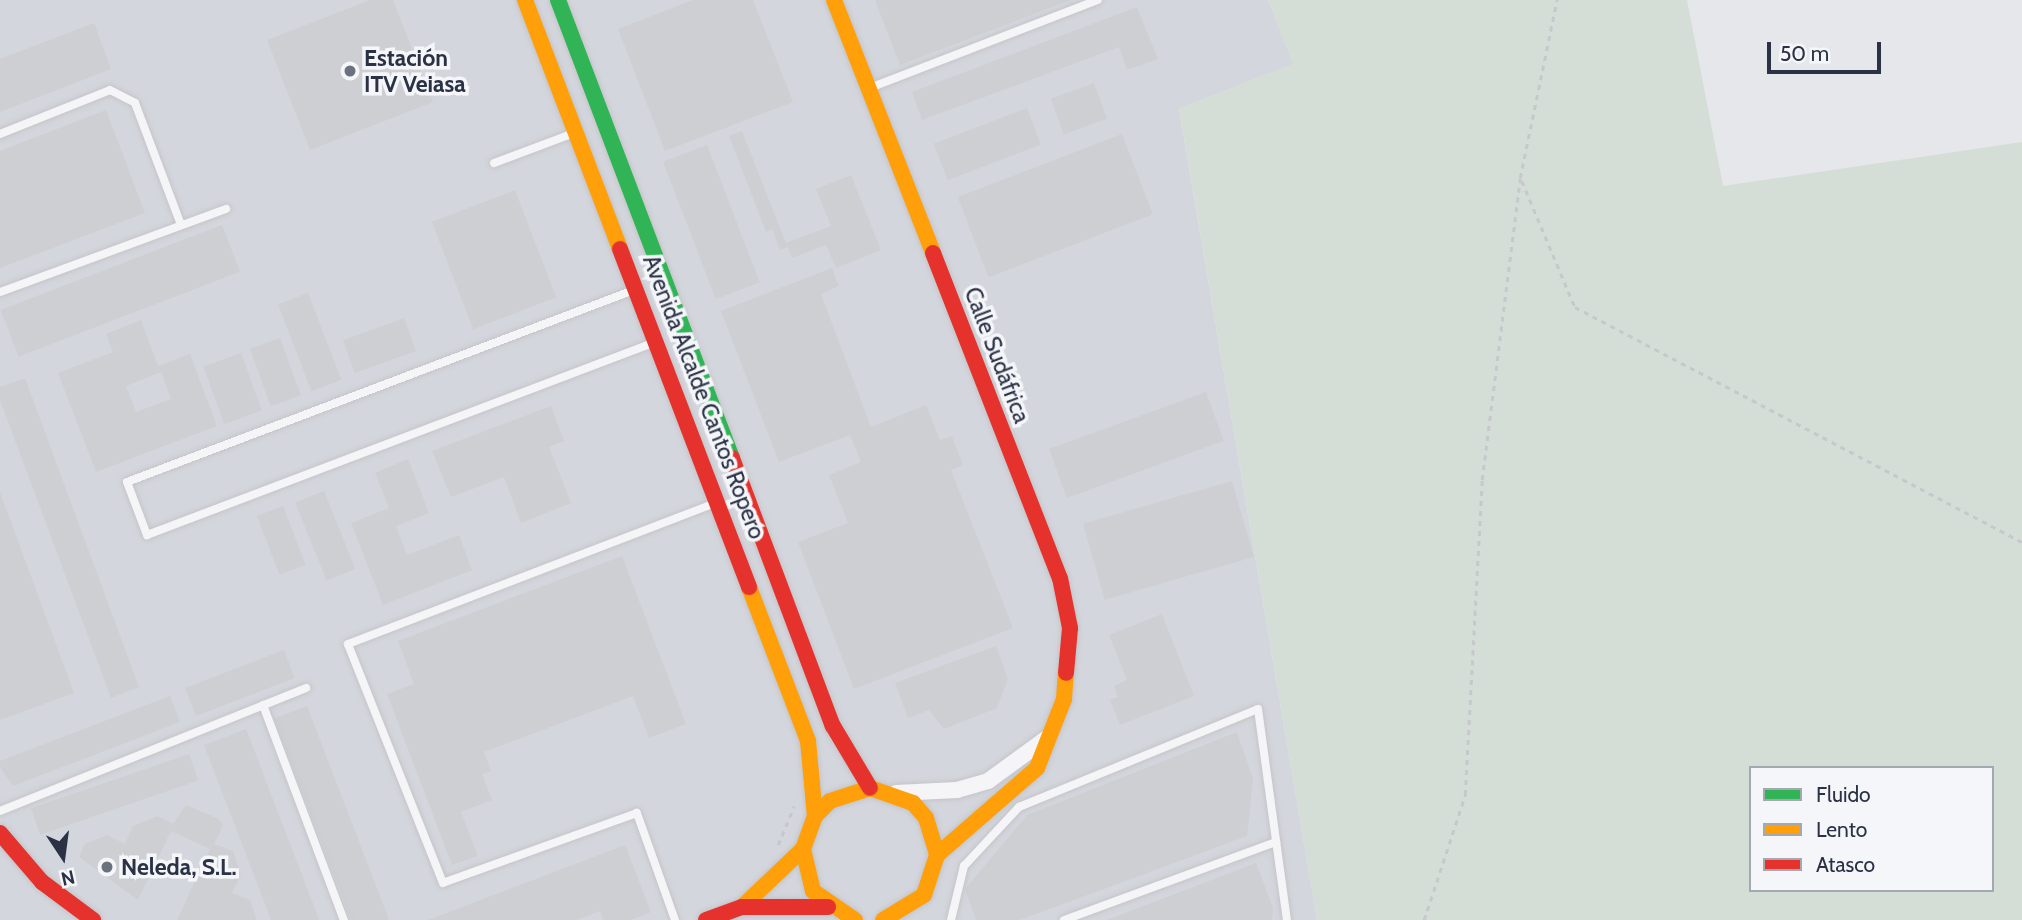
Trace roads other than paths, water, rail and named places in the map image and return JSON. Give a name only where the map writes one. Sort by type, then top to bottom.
[{"type":"main road","name":"Avenida Alcalde Cantos Ropero","points":[[526,0],[722,500],[808,741],[815,816]]},
{"type":"main road","name":"Avenida Alcalde Cantos Ropero","points":[[558,0],[833,726],[870,788]]},
{"type":"main road","name":"Calle Sudáfrica","points":[[837,1],[868,88],[1060,578],[1069,666],[1051,734],[1037,768],[937,855]]},
{"type":"main road","points":[[742,907],[803,849],[815,816],[830,801],[870,788],[896,793],[926,818],[937,855],[924,895],[923,919]]},
{"type":"main road","points":[[0,833],[42,882],[93,920]]},
{"type":"main road","points":[[803,849],[813,891],[828,907],[855,920]]},
{"type":"main road","points":[[883,920],[924,895]]},
{"type":"main road","points":[[706,920],[742,907],[828,907]]},
{"type":"street","points":[[896,793],[957,790],[988,780],[1051,734]]},
{"type":"lane","points":[[868,88],[1098,0]]},
{"type":"lane","points":[[0,134],[110,90],[135,103],[181,225]]},
{"type":"lane","points":[[494,163],[577,132]]},
{"type":"lane","points":[[0,292],[226,209]]},
{"type":"lane","points":[[638,288],[127,482],[148,535],[659,341]]},
{"type":"lane","points":[[675,920],[637,813],[443,883],[348,644],[722,500]]},
{"type":"lane","points":[[0,811],[306,688]]},
{"type":"lane","points":[[263,705],[344,920]]},
{"type":"lane","points":[[951,920],[964,866],[1019,807],[1258,709],[1287,920]]},
{"type":"lane","points":[[1064,920],[1276,842]]},
{"type":"place","name":"Estación ITV Veiasa","points":[[350,71]]},
{"type":"place","name":"Neleda, S.L.","points":[[107,867]]}]
